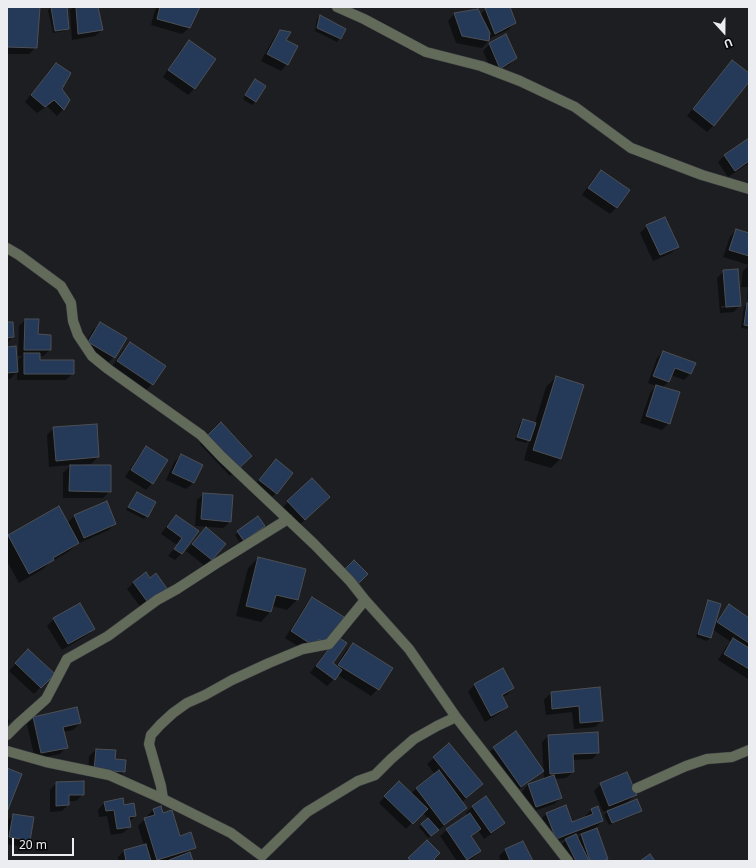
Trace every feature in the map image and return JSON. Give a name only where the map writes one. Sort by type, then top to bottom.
[{"type":"street","points":[[337,7],[364,19],[426,52],[481,66],[520,81],[575,107],[631,148],[702,175],[749,189]]},
{"type":"street","points":[[7,248],[61,286],[71,303],[73,321],[78,335],[92,356],[201,435],[222,457],[314,544],[350,581],[409,649],[456,718],[568,861]]},
{"type":"street","points":[[7,735],[46,699],[67,659],[108,636],[157,600],[178,589],[288,519]]},
{"type":"street","points":[[163,799],[161,786],[149,744],[151,735],[173,713],[187,703],[269,663],[303,649],[329,644],[365,600]]},
{"type":"street","points":[[7,751],[46,762],[109,775],[163,799],[231,833],[262,856],[307,812],[358,781],[375,775],[414,739],[437,726],[456,718]]},
{"type":"street","points":[[637,788],[686,766],[707,760],[732,756],[749,750]]},
{"type":"building","points":[[7,7],[40,7],[37,48],[7,47]]},
{"type":"building","points":[[51,7],[67,7],[69,29],[55,31]]},
{"type":"building","points":[[76,7],[98,7],[103,30],[78,34]]},
{"type":"building","points":[[160,7],[200,7],[190,28],[157,19]]},
{"type":"building","points":[[510,7],[516,23],[495,34],[485,8]]},
{"type":"building","points":[[478,9],[490,33],[489,41],[462,36],[454,13]]},
{"type":"building","points":[[320,15],[346,29],[341,39],[317,28]]},
{"type":"building","points":[[280,30],[291,32],[286,40],[298,46],[288,65],[267,54]]},
{"type":"building","points":[[506,34],[517,58],[500,69],[489,43]]},
{"type":"building","points":[[189,40],[216,59],[195,89],[168,70]]},
{"type":"building","points":[[732,60],[749,73],[749,82],[714,126],[693,109]]},
{"type":"building","points":[[56,63],[71,73],[62,89],[70,100],[64,110],[54,100],[45,107],[31,95]]},
{"type":"building","points":[[255,79],[266,86],[256,102],[245,95]]},
{"type":"building","points":[[749,138],[749,161],[735,171],[724,155]]},
{"type":"building","points":[[601,170],[630,190],[617,208],[588,188]]},
{"type":"building","points":[[665,217],[679,247],[660,255],[646,225]]},
{"type":"building","points":[[736,229],[749,233],[749,256],[729,250]]},
{"type":"building","points":[[738,269],[741,306],[726,307],[723,270]]},
{"type":"building","points":[[747,303],[749,304],[749,326],[744,325]]},
{"type":"building","points":[[25,319],[39,319],[38,334],[51,335],[51,350],[24,350]]},
{"type":"building","points":[[7,322],[13,322],[14,337],[7,338]]},
{"type":"building","points":[[100,322],[127,338],[115,358],[88,342]]},
{"type":"building","points":[[130,342],[166,366],[153,385],[117,361]]},
{"type":"building","points":[[16,346],[18,372],[7,373],[7,347]]},
{"type":"building","points":[[663,351],[696,363],[691,374],[675,368],[669,382],[653,376]]},
{"type":"building","points":[[24,353],[40,353],[40,360],[74,360],[74,374],[24,374]]},
{"type":"building","points":[[556,376],[584,385],[561,459],[533,450]]},
{"type":"building","points":[[656,385],[680,392],[670,424],[646,416]]},
{"type":"building","points":[[523,419],[536,423],[530,441],[517,437]]},
{"type":"building","points":[[221,422],[252,456],[237,470],[206,437]]},
{"type":"building","points":[[97,424],[99,457],[56,461],[53,427]]},
{"type":"building","points":[[146,446],[168,460],[153,484],[131,470]]},
{"type":"building","points":[[181,454],[203,465],[194,483],[172,473]]},
{"type":"building","points":[[276,459],[293,473],[277,494],[259,480]]},
{"type":"building","points":[[70,465],[111,465],[111,492],[69,491]]},
{"type":"building","points":[[312,478],[330,497],[305,520],[287,501]]},
{"type":"building","points":[[137,492],[156,502],[148,517],[128,507]]},
{"type":"building","points":[[203,493],[233,495],[231,522],[201,519]]},
{"type":"building","points":[[107,501],[116,524],[84,538],[74,515]]},
{"type":"building","points":[[59,506],[79,543],[53,558],[54,560],[29,574],[8,535]]},
{"type":"building","points":[[176,515],[199,531],[182,554],[174,549],[182,538],[167,527]]},
{"type":"building","points":[[258,516],[265,526],[244,541],[237,531]]},
{"type":"building","points":[[206,527],[226,544],[212,560],[192,544]]},
{"type":"building","points":[[258,557],[306,569],[298,600],[276,595],[271,612],[246,606]]},
{"type":"building","points":[[354,560],[368,574],[356,586],[343,571]]},
{"type":"building","points":[[146,572],[150,578],[156,573],[168,590],[149,604],[133,582]]},
{"type":"building","points":[[312,597],[344,617],[327,644],[319,639],[314,646],[291,631]]},
{"type":"building","points":[[708,600],[721,604],[711,638],[698,634]]},
{"type":"building","points":[[80,603],[95,629],[68,644],[53,618]]},
{"type":"building","points":[[729,604],[749,618],[749,643],[717,622]]},
{"type":"building","points":[[338,637],[347,643],[333,663],[342,670],[335,680],[316,666]]},
{"type":"building","points":[[733,638],[749,648],[749,669],[724,654]]},
{"type":"building","points":[[353,643],[393,668],[379,690],[338,665]]},
{"type":"building","points":[[28,649],[55,674],[41,688],[15,663]]},
{"type":"building","points":[[503,668],[514,688],[502,695],[508,707],[491,716],[474,684]]},
{"type":"building","points":[[600,687],[603,721],[580,723],[579,706],[552,709],[551,692]]},
{"type":"building","points":[[77,707],[81,723],[63,727],[68,748],[41,753],[33,717]]},
{"type":"building","points":[[516,731],[544,771],[521,787],[493,747]]},
{"type":"building","points":[[598,732],[599,753],[573,754],[574,772],[550,774],[548,735]]},
{"type":"building","points":[[449,743],[483,784],[466,798],[433,757]]},
{"type":"building","points":[[96,749],[116,750],[115,759],[126,760],[125,772],[94,770]]},
{"type":"building","points":[[7,768],[22,774],[7,812]]},
{"type":"building","points":[[439,770],[467,808],[444,825],[416,788]]},
{"type":"building","points":[[627,772],[637,795],[609,806],[600,783]]},
{"type":"building","points":[[554,775],[562,798],[536,807],[528,784]]},
{"type":"building","points":[[84,781],[84,795],[69,795],[69,805],[56,806],[56,782]]},
{"type":"building","points":[[399,781],[428,809],[413,824],[384,796]]},
{"type":"building","points":[[486,796],[505,823],[491,833],[472,806]]},
{"type":"building","points":[[123,798],[124,805],[134,803],[136,816],[129,817],[131,827],[117,829],[114,810],[106,811],[104,802]]},
{"type":"building","points":[[637,799],[642,811],[612,823],[607,811]]},
{"type":"building","points":[[566,805],[572,822],[593,814],[591,809],[598,806],[603,821],[556,839],[546,813]]},
{"type":"building","points":[[161,806],[163,813],[172,810],[180,836],[191,832],[196,848],[157,860],[144,818],[155,815],[153,809]]},
{"type":"building","points":[[470,813],[481,829],[471,836],[481,851],[467,860],[446,829]]},
{"type":"building","points":[[13,814],[34,817],[30,841],[9,837]]},
{"type":"building","points":[[428,818],[439,830],[431,836],[421,824]]},
{"type":"building","points":[[597,828],[608,859],[602,861],[590,861],[581,834]]},
{"type":"building","points":[[576,834],[589,861],[576,861],[565,839]]},
{"type":"building","points":[[427,840],[440,853],[434,859],[436,861],[411,861],[408,858]]},
{"type":"building","points":[[523,841],[533,861],[510,861],[505,849]]},
{"type":"building","points":[[146,844],[151,861],[126,861],[124,850]]},
{"type":"building","points":[[190,852],[193,861],[169,861],[169,860]]},
{"type":"building","points":[[650,854],[655,861],[640,861]]}]
